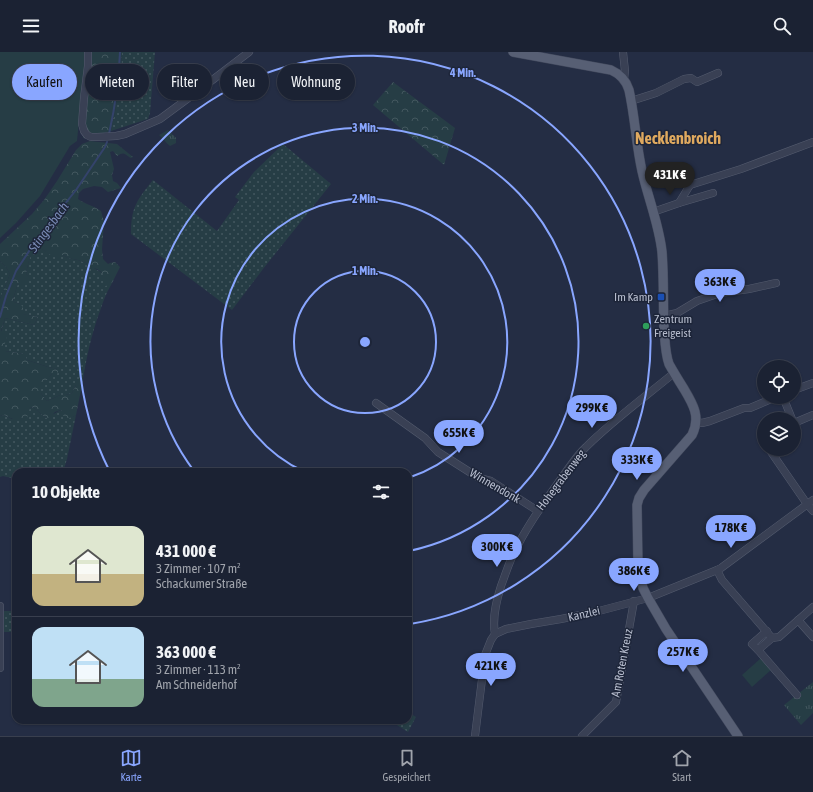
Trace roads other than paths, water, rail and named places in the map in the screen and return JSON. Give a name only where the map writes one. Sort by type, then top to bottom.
[{"type":"main road","points":[[513,52],[615,71],[624,79],[628,87],[642,171],[659,233],[662,250],[666,357],[692,404],[695,411],[696,422],[696,427],[692,435],[644,490],[638,501],[638,565],[640,579],[648,598],[666,629],[738,736]]},
{"type":"street","points":[[88,52],[82,127],[85,133],[91,137],[116,136],[125,134],[155,122],[198,92],[249,52]]},
{"type":"street","points":[[623,52],[625,71],[624,79]]},
{"type":"street","points":[[631,101],[656,93],[684,79],[691,78],[698,82],[718,73]]},
{"type":"street","points":[[679,203],[690,185],[741,169],[813,142]]},
{"type":"street","points":[[668,172],[690,185]]},
{"type":"street","points":[[653,212],[713,193]]},
{"type":"street","points":[[664,316],[677,313],[697,301],[720,293],[776,283]]},
{"type":"street","name":"Hohegrabenweg","points":[[475,736],[485,655],[495,634],[493,626],[498,596],[506,572],[527,528],[584,448],[674,373]]},
{"type":"street","points":[[801,387],[813,383]]},
{"type":"street","name":"Winnendonk","points":[[376,404],[424,438],[438,452],[479,478],[491,481],[538,511]]},
{"type":"street","points":[[696,422],[702,423],[710,421],[744,408],[750,408],[759,404]]},
{"type":"street","points":[[801,420],[813,415]]},
{"type":"street","points":[[774,456],[810,502],[813,511]]},
{"type":"street","name":"Kanzlei","points":[[495,634],[506,629],[595,612],[648,598],[717,570],[810,502]]},
{"type":"street","points":[[717,570],[722,580],[772,638]]},
{"type":"street","name":"Am Roten Kreuz","points":[[582,736],[616,702],[634,601]]},
{"type":"street","points":[[0,606],[0,668]]},
{"type":"street","points":[[758,650],[772,638],[779,637],[813,607]]},
{"type":"street","points":[[798,620],[813,637]]},
{"type":"street","points":[[766,632],[752,644],[797,695]]},
{"type":"waterway","name":"Stingesbach","points":[[109,134],[119,73],[120,52]]},
{"type":"waterway","name":"Stingesbach","points":[[0,317],[6,296],[16,271],[37,239],[76,190],[107,142]]},
{"type":"place","name":"Im Kamp","points":[[661,297]]},
{"type":"place","name":"Zentrum Freigeist","points":[[646,326]]},
{"type":"district","name":"Necklenbroich","points":[[678,138]]}]
